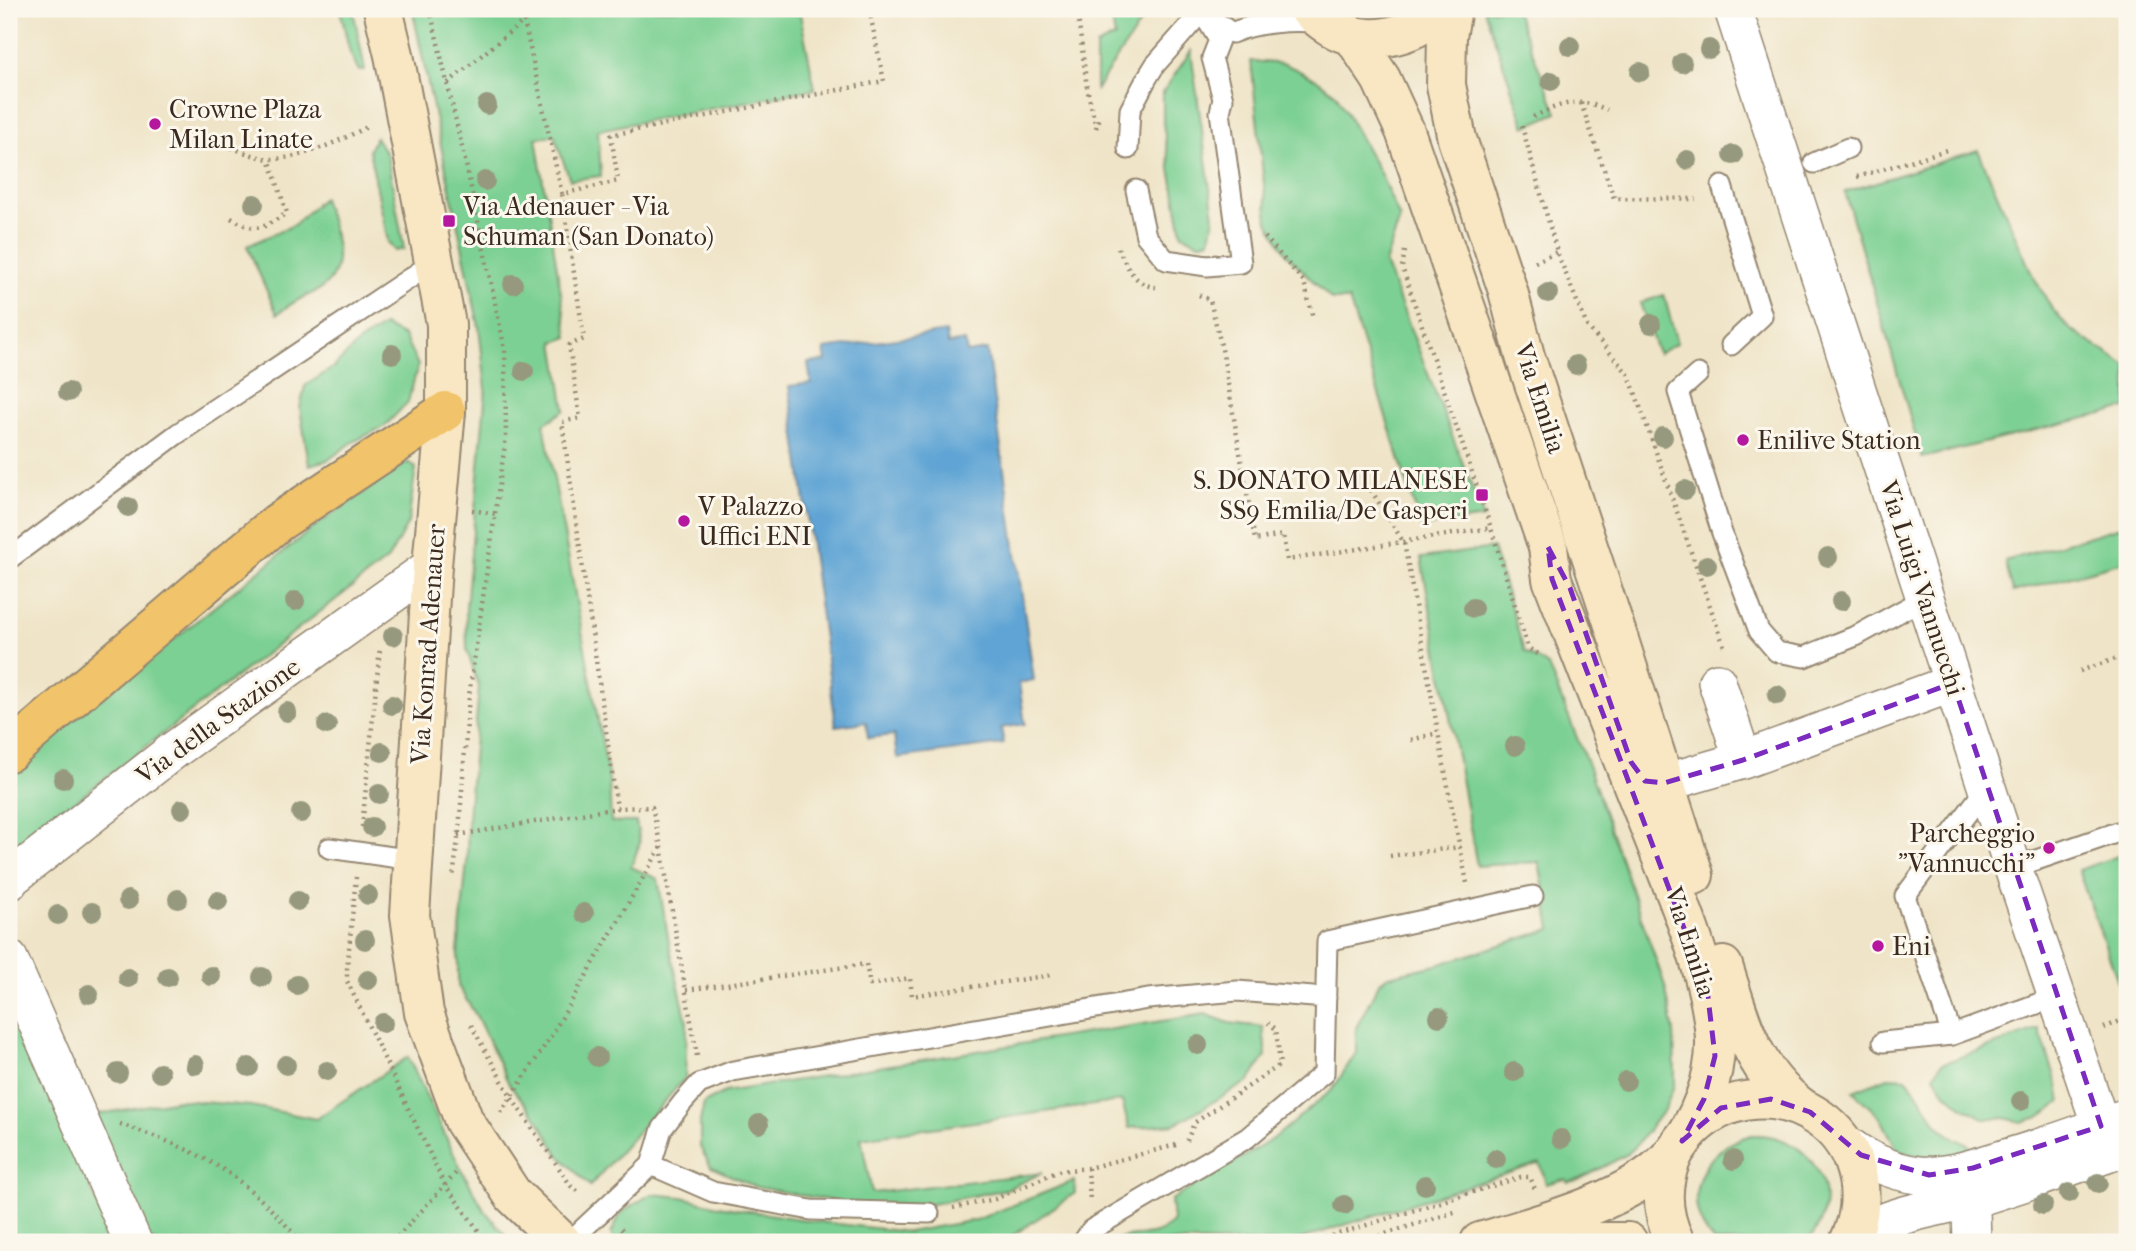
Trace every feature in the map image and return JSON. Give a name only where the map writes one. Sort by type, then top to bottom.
[{"type":"highway","points":[[9,752],[277,523],[446,411]]},
{"type":"street","name":"Via Konrad Adenauer","points":[[383,9],[446,324],[446,411],[432,566],[410,915],[424,1013],[464,1121],[513,1195],[562,1242]]},
{"type":"street","points":[[1329,23],[1375,38],[1398,35],[1422,26],[1443,9]]},
{"type":"street","name":"Via Emilia","points":[[1452,9],[1447,36],[1446,85],[1457,139],[1743,1026],[1765,1072],[1775,1085],[1802,1108],[1824,1121],[1841,1140]]},
{"type":"street","name":"Via Luigi Vannucchi","points":[[1733,9],[2056,997],[2118,1130]]},
{"type":"street","name":"Via Emilia","points":[[1329,23],[1381,79],[1397,112],[1548,547],[1570,588],[1634,770],[1645,781],[1664,783]]},
{"type":"street","name":"Via Emilia","points":[[1548,547],[1552,579],[1672,884],[1707,989],[1714,1028],[1714,1056],[1709,1086],[1682,1141]]},
{"type":"street","name":"Via della Stazione","points":[[9,882],[10,878],[174,750],[432,566]]},
{"type":"street","points":[[1717,682],[1743,760]]},
{"type":"street","points":[[1664,783],[1743,760],[1953,682]]},
{"type":"street","points":[[9,959],[132,1242]]},
{"type":"street","points":[[1470,1232],[1589,1207],[1643,1179],[1667,1159],[1692,1128],[1709,1114],[1742,1101],[1771,1099],[1802,1108]]},
{"type":"street","points":[[1841,1140],[1861,1156],[1908,1174],[1939,1175],[2118,1130]]},
{"type":"street","points":[[1849,1242],[1866,1230],[1896,1219],[1976,1198],[2118,1130]]},
{"type":"street","points":[[1841,1140],[1852,1159],[1860,1190],[1857,1221],[1849,1242]]},
{"type":"street","points":[[1675,1242],[1666,1220],[1663,1195],[1670,1163],[1682,1141]]},
{"type":"street","points":[[1972,1242],[1971,1210],[1976,1198]]},
{"type":"street","points":[[1589,1242],[1628,1242]]},
{"type":"lane","points":[[1202,10],[1231,33],[1244,27],[1293,22],[1329,23]]},
{"type":"lane","points":[[1128,149],[1130,110],[1147,78],[1202,10]]},
{"type":"lane","points":[[1136,190],[1146,236],[1166,260],[1207,266],[1241,263],[1220,112],[1223,99],[1212,58],[1219,40],[1202,10]]},
{"type":"lane","points":[[1814,163],[1848,148]]},
{"type":"lane","points":[[1722,186],[1762,316],[1731,345]]},
{"type":"lane","points":[[9,559],[177,434],[435,261]]},
{"type":"lane","points":[[1698,373],[1678,392],[1723,533],[1759,631],[1777,652],[1804,657],[1858,635],[1925,598]]},
{"type":"lane","points":[[1952,1035],[1905,896],[1987,787]]},
{"type":"lane","points":[[2013,868],[2127,829]]},
{"type":"lane","points":[[329,848],[413,860]]},
{"type":"lane","points":[[1083,1242],[1091,1230],[1247,1138],[1324,1073],[1327,941],[1533,896]]},
{"type":"lane","points":[[569,1242],[651,1165],[662,1129],[699,1084],[733,1071],[1148,999],[1237,991],[1326,998]]},
{"type":"lane","points":[[1883,1042],[1952,1035],[2056,997]]},
{"type":"lane","points":[[651,1165],[713,1192],[811,1210],[929,1213]]},
{"type":"path","points":[[430,9],[505,350],[506,437],[469,695],[452,885]]},
{"type":"path","points":[[448,83],[538,9]]},
{"type":"path","points":[[562,194],[618,181],[611,135],[884,81],[870,9]]},
{"type":"path","points":[[1077,9],[1087,88],[1096,128]]},
{"type":"path","points":[[524,21],[562,194],[584,339],[569,345],[580,418],[562,422],[617,808]]},
{"type":"path","points":[[1533,117],[1562,103],[1593,103],[1606,110]]},
{"type":"path","points":[[1581,103],[1614,198],[1696,199]]},
{"type":"path","points":[[218,143],[269,159],[307,152],[339,141],[373,124],[406,114]]},
{"type":"path","points":[[1848,179],[1950,149]]},
{"type":"path","points":[[231,218],[250,229],[266,227],[287,213],[269,159]]},
{"type":"path","points":[[1261,232],[1304,282],[1313,318]]},
{"type":"path","points":[[1117,241],[1132,275],[1145,287],[1158,288]]},
{"type":"path","points":[[1408,241],[1402,267],[1491,528],[1528,648],[1548,659]]},
{"type":"path","points":[[1196,294],[1210,300],[1222,349],[1255,540],[1283,534],[1287,560],[1491,528]]},
{"type":"path","points":[[1371,490],[1404,542],[1471,910]]},
{"type":"path","points":[[2080,671],[2127,655]]},
{"type":"path","points":[[1411,740],[1438,733]]},
{"type":"path","points":[[458,835],[617,808],[652,807],[698,1059],[699,1084]]},
{"type":"path","points":[[480,1145],[553,1033],[661,847]]},
{"type":"path","points":[[1390,856],[1460,847]]},
{"type":"path","points":[[686,990],[866,964],[870,985],[910,978],[912,996],[1051,975]]},
{"type":"path","points":[[929,1213],[995,1199],[1059,1171],[1088,1168],[1187,1142],[1194,1123],[1280,1065],[1276,1029],[1261,1017]]},
{"type":"path","points":[[2103,1028],[2127,1018]]},
{"type":"path","points":[[467,1019],[511,1097],[571,1185],[636,1242]]},
{"type":"path","points":[[74,1108],[191,1151],[237,1179],[276,1214],[301,1242]]},
{"type":"path","points":[[1312,1242],[1521,1177],[1530,1177],[1531,1221]]},
{"type":"path","points":[[393,1242],[445,1185]]},
{"type":"path","points":[[1359,1242],[1455,1212],[1470,1232]]},
{"type":"highlighted area","points":[[1548,547],[1570,588],[1631,762],[1645,781],[1664,783],[1743,760],[1953,683],[2101,1126],[1973,1168],[1929,1175],[1861,1155],[1810,1112],[1771,1099],[1721,1108],[1682,1141],[1704,1099],[1715,1056],[1707,989],[1552,579]]},
{"type":"green space","points":[[340,9],[353,9],[365,70],[359,71],[350,53]]},
{"type":"green space","points":[[419,9],[799,9],[815,89],[598,130],[601,176],[570,180],[554,135],[536,138],[568,337],[554,342],[565,410],[544,424],[609,780],[611,822],[636,822],[640,843],[631,867],[658,879],[687,1022],[685,1078],[590,1186],[559,1155],[537,1118],[509,1084],[477,1017],[458,986],[458,951],[479,687],[467,650],[466,608],[486,389],[479,327],[413,12]]},
{"type":"green space","points":[[1110,9],[1148,9],[1096,91],[1096,46],[1115,37]]},
{"type":"green space","points":[[1484,9],[1515,9],[1557,113],[1525,127]]},
{"type":"green space","points":[[1191,51],[1214,217],[1210,240],[1199,243],[1182,234],[1163,123],[1163,92]]},
{"type":"green space","points":[[1251,61],[1285,64],[1316,79],[1336,94],[1381,175],[1400,219],[1385,263],[1484,518],[1421,527],[1349,300],[1332,300],[1287,255],[1268,222]]},
{"type":"green space","points":[[376,137],[387,155],[404,249],[395,251],[388,242],[369,150]]},
{"type":"green space","points":[[1978,150],[2032,274],[2052,309],[2071,330],[2127,366],[2127,408],[1922,458],[1845,192]]},
{"type":"green space","points":[[323,198],[334,232],[336,267],[332,277],[322,288],[277,314],[247,246],[294,225]]},
{"type":"green space","points":[[1664,295],[1677,343],[1658,354],[1640,303]]},
{"type":"green space","points":[[384,326],[404,336],[418,365],[408,402],[385,426],[353,442],[328,460],[309,465],[300,408],[305,386],[334,367],[359,342]]},
{"type":"green space","points":[[408,462],[416,468],[408,523],[388,559],[9,853],[9,777],[15,766],[318,524]]},
{"type":"green space","points":[[2127,525],[2127,576],[2123,562],[2013,592],[2005,561]]},
{"type":"green space","points":[[1493,548],[1524,651],[1548,666],[1588,765],[1665,986],[1674,1032],[1675,1080],[1665,1108],[1626,1155],[1578,1180],[1568,1182],[1565,1179],[1546,1184],[1540,1163],[1291,1242],[1112,1242],[1159,1232],[1166,1228],[1173,1221],[1171,1200],[1273,1139],[1332,1090],[1356,1053],[1356,1028],[1379,983],[1388,976],[1437,965],[1551,929],[1539,862],[1477,866],[1421,558]]},
{"type":"green space","points":[[2127,853],[2127,1006],[2078,870]]},
{"type":"green space","points":[[9,999],[114,1242],[9,1242]]},
{"type":"green space","points":[[1205,1014],[1229,1023],[1263,1027],[1266,1056],[1249,1081],[1175,1124],[1129,1128],[1122,1101],[861,1138],[872,1193],[1042,1173],[1007,1189],[917,1207],[845,1203],[756,1187],[711,1167],[700,1147],[700,1121],[704,1103],[725,1092]]},
{"type":"green space","points":[[2039,1029],[2061,1102],[2039,1117],[2022,1122],[2004,1118],[1983,1118],[1961,1106],[1943,1090],[1934,1075],[1941,1064]]},
{"type":"green space","points":[[408,1057],[460,1167],[485,1211],[512,1242],[147,1242],[94,1115],[178,1100],[251,1106],[316,1119]]},
{"type":"green space","points":[[1888,1077],[1906,1078],[1941,1128],[1979,1152],[1925,1158],[1898,1151],[1880,1117],[1853,1091]]},
{"type":"green space","points":[[1752,1135],[1773,1137],[1791,1144],[1806,1156],[1817,1170],[1824,1188],[1824,1206],[1819,1224],[1807,1242],[1714,1242],[1703,1226],[1697,1210],[1696,1193],[1708,1163],[1734,1141]]},
{"type":"green space","points":[[1074,1181],[1075,1193],[1009,1238],[1011,1242],[615,1242],[611,1234],[621,1213],[651,1194],[682,1197],[718,1206],[812,1221],[908,1232],[976,1220]]},
{"type":"water","points":[[946,332],[948,344],[965,341],[967,353],[987,350],[1034,680],[1019,683],[1025,724],[1001,728],[1004,744],[897,758],[894,735],[868,738],[866,722],[836,726],[789,386],[811,383],[808,363],[826,361],[824,349]]},
{"type":"place","name":"Crowne Plaza Milan Linate","points":[[155,124]]},
{"type":"place","name":"Via Adenauer - Via Schuman (San Donato)","points":[[449,221]]},
{"type":"place","name":"Enilive Station","points":[[1743,440]]},
{"type":"place","name":"S. DONATO MILANESE SS9 Emilia/De Gasperi","points":[[1482,495]]},
{"type":"place","name":"V Palazzo Uffici ENI","points":[[684,521]]},
{"type":"place","name":"Parcheggio \"Vannucchi\"","points":[[2049,848]]},
{"type":"place","name":"Eni","points":[[1878,946]]}]
